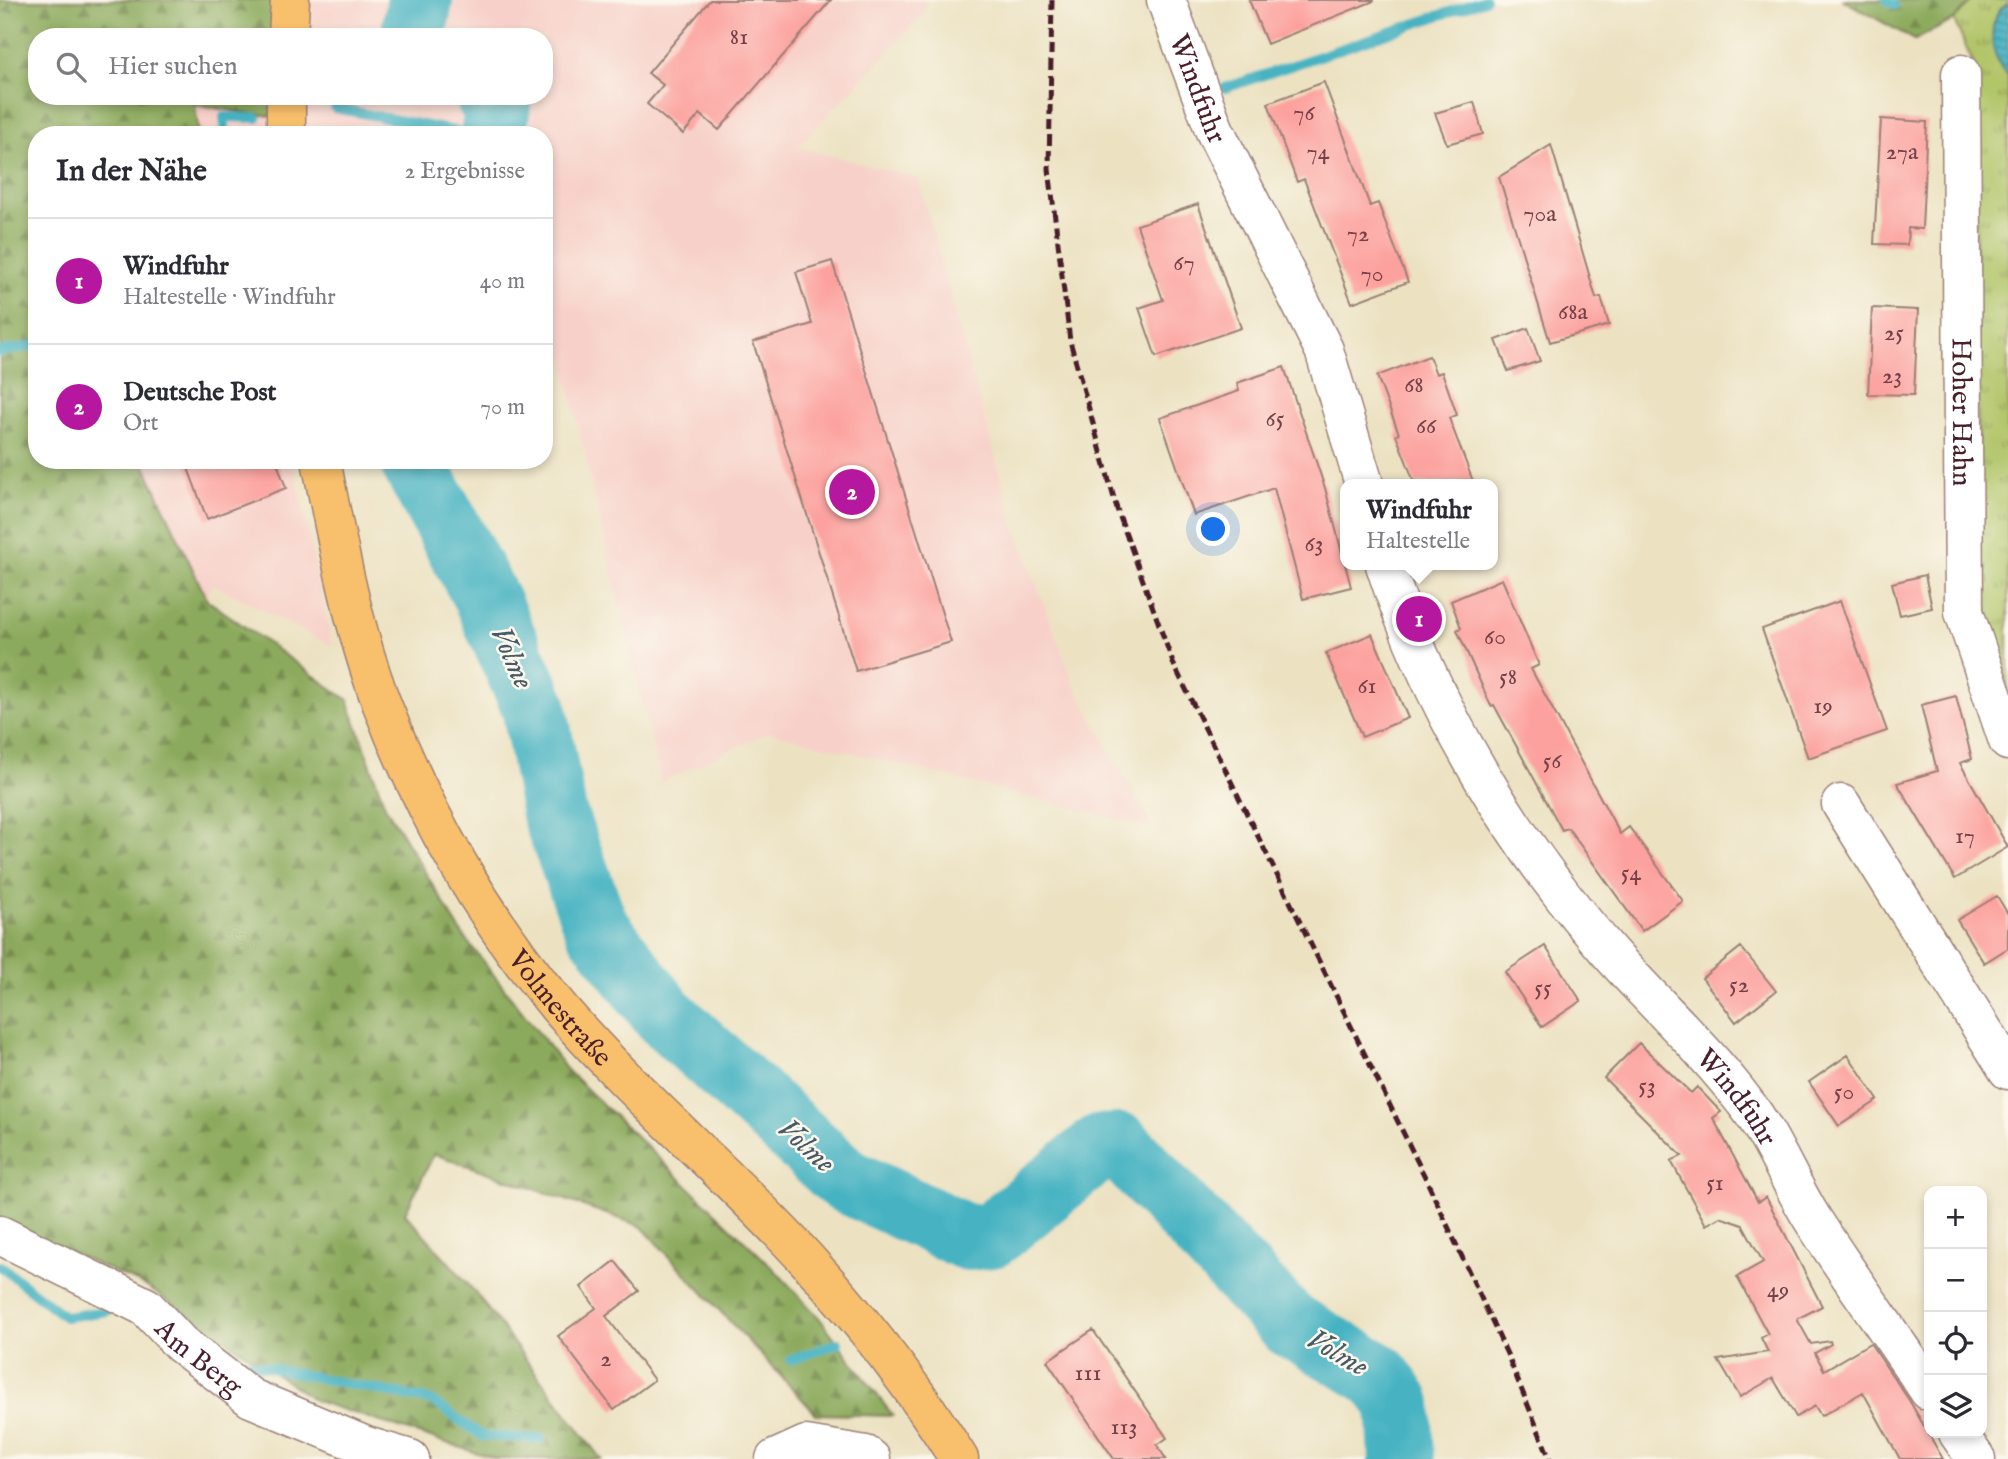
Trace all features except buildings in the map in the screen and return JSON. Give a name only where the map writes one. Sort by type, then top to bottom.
[{"type":"main road","points":[[288,28],[290,0]]},
{"type":"main road","points":[[286,105],[286,126]]},
{"type":"main road","name":"Volmestraße","points":[[323,469],[355,614],[381,701],[454,859],[502,932],[561,1009],[634,1088],[807,1260],[888,1355],[959,1459]]},
{"type":"street","name":"Windfuhr","points":[[1166,0],[1214,129],[1324,350],[1363,479]]},
{"type":"street","name":"Hoher Hahn","points":[[1961,74],[1964,612],[2008,741]]},
{"type":"street","name":"Windfuhr","points":[[1387,570],[1404,624],[1430,681],[1480,774],[1540,864],[1607,950],[1745,1101],[1812,1218],[1924,1384]]},
{"type":"street","points":[[1840,804],[2008,1070]]},
{"type":"street","name":"Am Berg","points":[[0,1235],[146,1307],[181,1343],[251,1398],[366,1446],[410,1459]]},
{"type":"street","points":[[1961,1438],[1976,1459]]},
{"type":"street","points":[[775,1459],[806,1445],[866,1455],[871,1459]]},
{"type":"shaded area","points":[[298,0],[927,0],[924,14],[798,147],[918,178],[1014,524],[1076,689],[1153,828],[769,732],[661,782],[553,318],[553,126],[198,126],[195,105],[271,116],[274,105],[553,105],[553,28],[291,28]]},
{"type":"shaded area","points":[[146,469],[295,469],[332,646],[213,584],[207,600]]},
{"type":"green space","points":[[0,0],[272,0],[272,28],[28,28],[28,105],[195,105],[198,126],[28,126],[28,469],[146,469],[207,600],[348,700],[385,806],[463,935],[567,1070],[774,1269],[820,1319],[893,1416],[816,1414],[641,1226],[434,1154],[405,1213],[474,1291],[601,1459],[496,1459],[316,1401],[144,1285],[0,1221]]},
{"type":"green space","points":[[1843,0],[1972,0],[1954,20],[1915,40]]},
{"type":"green space","points":[[1972,0],[2008,0],[2008,692],[1979,579],[1974,65],[1954,20]]},
{"type":"green space","points":[[195,105],[271,105],[271,116]]},
{"type":"water","points":[[2008,4],[2008,76],[1997,60],[1993,28],[2000,10]]},
{"type":"waterway","name":"Volme","points":[[415,28],[420,0]]},
{"type":"waterway","points":[[1225,88],[1485,0]]},
{"type":"waterway","points":[[1887,0],[1894,5]]},
{"type":"waterway","name":"Volme","points":[[494,126],[498,105]]},
{"type":"waterway","points":[[335,108],[428,126]]},
{"type":"waterway","points":[[225,126],[224,117],[257,118]]},
{"type":"waterway","points":[[0,352],[28,347]]},
{"type":"waterway","name":"Volme","points":[[417,469],[484,594],[534,706],[554,813],[596,926],[664,1015],[845,1180],[968,1238],[992,1235],[1100,1147],[1120,1146],[1289,1324],[1378,1375],[1399,1404],[1402,1459]]},
{"type":"waterway","points":[[0,1266],[65,1317],[107,1311]]},
{"type":"waterway","points":[[791,1360],[838,1343]]},
{"type":"waterway","points":[[232,1360],[432,1401],[482,1436],[541,1439]]},
{"type":"railway","points":[[1052,0],[1049,169],[1070,341],[1117,509],[1173,663],[1426,1179],[1507,1354],[1550,1459]]},
{"type":"place","name":"Deutsche Post","points":[[852,492]]},
{"type":"place","name":"Windfuhr","points":[[1419,619]]}]
